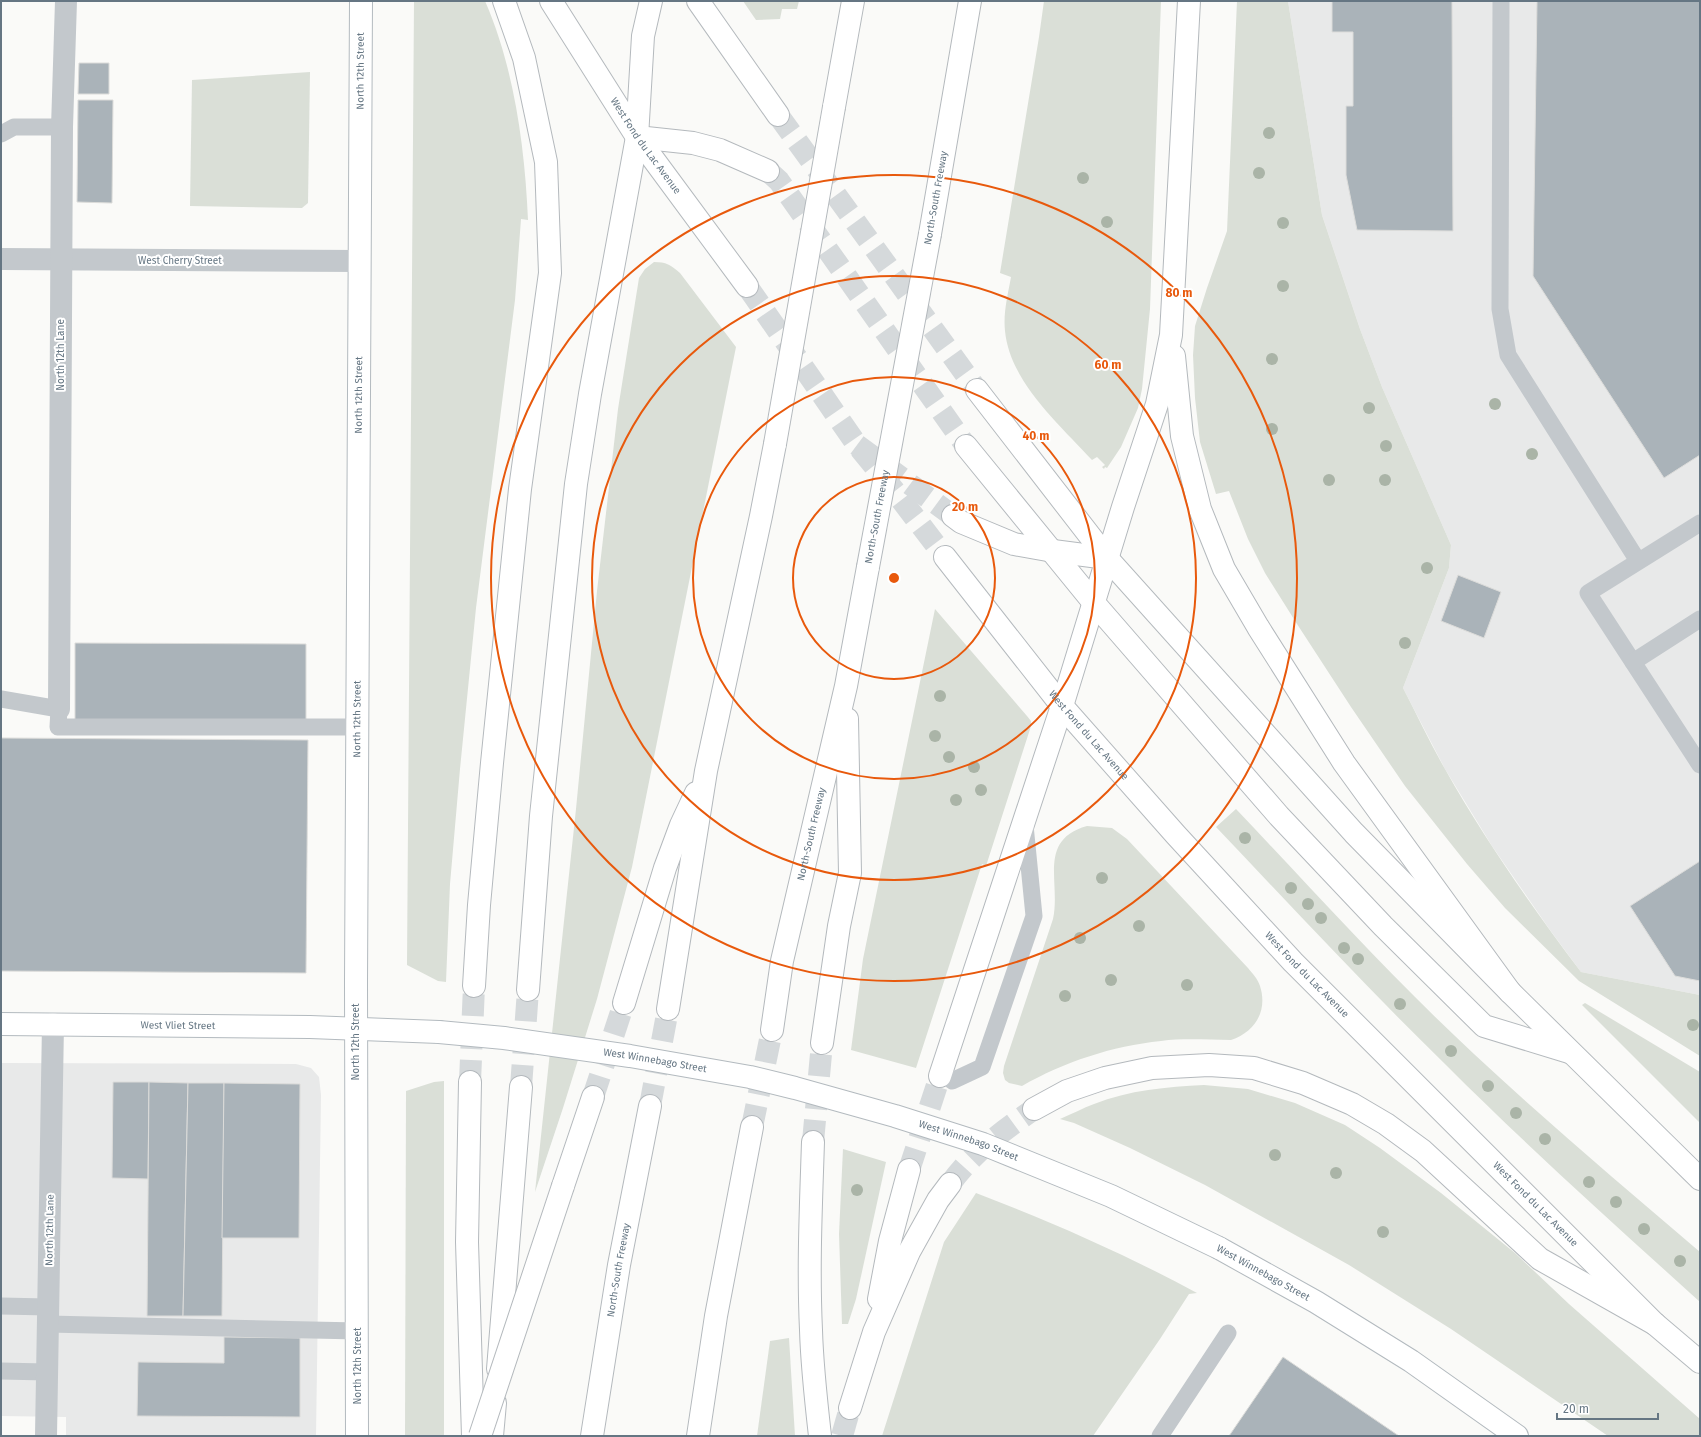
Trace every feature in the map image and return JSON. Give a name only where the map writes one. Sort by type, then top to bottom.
[{"type":"main road","name":"North 12th Street","points":[[357,1436],[358,1331],[356,1029],[361,1]]},
{"type":"main road","points":[[474,986],[479,905],[492,763],[518,512],[550,272],[546,162],[524,58],[504,1]]},
{"type":"main road","name":"West Fond du Lac Avenue","points":[[551,1],[637,137],[747,286]]},
{"type":"main road","points":[[528,990],[541,816],[576,484],[590,394],[637,137],[643,36],[651,1]]},
{"type":"main road","points":[[698,1],[778,116]]},
{"type":"main road","points":[[668,1009],[706,770],[761,516],[853,1]]},
{"type":"main road","name":"North-South Freeway","points":[[772,1030],[782,961],[846,686],[930,234],[970,1]]},
{"type":"main road","points":[[946,1079],[1025,820],[1157,404],[1171,335],[1189,1]]},
{"type":"main road","points":[[637,137],[693,143],[720,150],[768,171]]},
{"type":"main road","points":[[1171,335],[1182,436],[1200,509],[1224,569],[1258,628],[1344,763],[1510,992]]},
{"type":"main road","points":[[977,390],[1107,558],[1354,833],[1510,992],[1700,1179]]},
{"type":"main road","points":[[966,446],[1094,603],[1279,816],[1383,926],[1484,1026],[1572,1053]]},
{"type":"main road","points":[[953,516],[966,524],[1014,544],[1107,558]]},
{"type":"main road","name":"West Fond du Lac Avenue","points":[[945,557],[1062,706],[1182,841],[1293,962],[1655,1324],[1700,1362]]},
{"type":"main road","points":[[822,1043],[839,926],[850,873],[846,686]]},
{"type":"main road","points":[[624,1002],[667,862],[681,825],[706,770]]},
{"type":"main road","name":"West Vliet Street","points":[[1,1024],[310,1026],[356,1029]]},
{"type":"main road","name":"West Winnebago Street","points":[[356,1029],[439,1032],[504,1038],[630,1056],[750,1077],[895,1116],[983,1144],[1111,1196],[1219,1248],[1316,1302],[1404,1357],[1517,1436]]},
{"type":"main road","points":[[1034,1109],[1067,1091],[1092,1082],[1152,1068],[1209,1065],[1254,1068],[1303,1083],[1352,1104],[1386,1124],[1423,1151],[1540,1259],[1655,1324]]},
{"type":"main road","points":[[470,1082],[467,1242],[473,1436]]},
{"type":"main road","points":[[492,1436],[521,1087]]},
{"type":"main road","points":[[480,1436],[593,1097]]},
{"type":"main road","name":"North-South Freeway","points":[[592,1436],[619,1265],[650,1106]]},
{"type":"main road","points":[[698,1436],[716,1316],[752,1127]]},
{"type":"main road","points":[[814,1142],[810,1260],[811,1329],[820,1436]]},
{"type":"main road","points":[[874,1332],[890,1241],[909,1170]]},
{"type":"main road","points":[[850,1408],[874,1332],[909,1252],[938,1200],[950,1184]]},
{"type":"street","name":"North 12th Lane","points":[[59,708],[62,127],[66,1]]},
{"type":"street","name":"West Cherry Street","points":[[1,259],[359,261]]},
{"type":"street","name":"North 12th Lane","points":[[46,1436],[46,1372],[54,1072],[53,1024]]},
{"type":"lane","points":[[1501,1],[1500,309],[1508,355],[1638,561]]},
{"type":"lane","points":[[1,134],[14,127],[62,127]]},
{"type":"lane","points":[[1700,523],[1588,593],[1700,765]]},
{"type":"lane","points":[[1633,662],[1700,619]]},
{"type":"lane","points":[[1,699],[59,708],[58,727],[357,727]]},
{"type":"lane","points":[[946,1079],[982,1067],[1034,916],[1025,820]]},
{"type":"lane","points":[[1,1306],[48,1316],[358,1331]]},
{"type":"lane","points":[[1160,1436],[1228,1333]]},
{"type":"lane","points":[[1,1371],[46,1372]]},
{"type":"shaded area","points":[[414,1],[485,1],[504,53],[511,80],[521,136],[528,220],[521,219],[515,300],[476,608],[450,884],[446,982],[438,981],[407,965]]},
{"type":"shaded area","points":[[743,1],[799,1],[797,9],[782,9],[780,19],[756,20]]},
{"type":"shaded area","points":[[1044,1],[1161,1],[1150,309],[1142,389],[1138,408],[1121,447],[1107,468],[1105,467],[1104,469],[1102,467],[1105,465],[1097,457],[1092,460],[1051,417],[1026,385],[1016,368],[1009,350],[1005,331],[1005,310],[1011,277],[1000,273]]},
{"type":"shaded area","points":[[1237,1],[1288,1],[1322,215],[1360,329],[1382,387],[1451,545],[1449,568],[1403,688],[1439,759],[1476,822],[1527,898],[1581,972],[1700,995],[1700,1056],[1579,981],[1505,908],[1467,864],[1405,786],[1297,624],[1265,573],[1248,539],[1229,491],[1216,494],[1200,442],[1195,398],[1193,355],[1195,326],[1227,231]]},
{"type":"shaded area","points":[[1288,1],[1700,1],[1700,995],[1581,972],[1492,846],[1445,769],[1403,688],[1449,568],[1451,545],[1382,387],[1360,329],[1322,215]]},
{"type":"shaded area","points":[[310,72],[308,203],[302,208],[190,206],[192,80]]},
{"type":"shaded area","points":[[654,262],[668,264],[680,273],[736,347],[632,867],[597,999],[535,1192],[576,809],[597,591],[618,409],[639,278],[645,269]]},
{"type":"shaded area","points":[[935,609],[1027,716],[1031,721],[1031,726],[986,866],[982,864],[916,1068],[851,1050],[863,959]]},
{"type":"shaded area","points":[[1236,809],[1412,994],[1474,1054],[1614,1179],[1700,1252],[1700,1302],[1477,1096],[1359,977],[1216,827]]},
{"type":"shaded area","points":[[1087,826],[1112,828],[1127,839],[1248,968],[1260,986],[1262,995],[1261,1012],[1258,1019],[1247,1032],[1231,1040],[1187,1039],[1143,1043],[1089,1056],[1038,1077],[1022,1086],[1009,1083],[1005,1080],[1003,1073],[1004,1066],[1053,919],[1055,905],[1054,864],[1056,852],[1062,841],[1072,833]]},
{"type":"shaded area","points":[[1585,1003],[1700,1072],[1700,1123],[1582,1005]]},
{"type":"shaded area","points":[[1,1063],[296,1064],[311,1068],[319,1077],[321,1095],[316,1436],[66,1436],[66,1417],[1,1416]]},
{"type":"shaded area","points":[[444,1081],[444,1436],[405,1436],[406,1091],[434,1082]]},
{"type":"shaded area","points":[[1204,1085],[1248,1089],[1295,1103],[1345,1125],[1380,1148],[1441,1193],[1515,1253],[1569,1304],[1700,1419],[1700,1436],[1608,1436],[1451,1329],[1349,1265],[1205,1185],[1130,1148],[1074,1123],[1060,1119],[1107,1099],[1121,1095],[1162,1088]]},
{"type":"shaded area","points":[[843,1149],[886,1162],[856,1299],[848,1324],[842,1324],[839,1234]]},
{"type":"shaded area","points":[[976,1193],[1088,1239],[1197,1293],[1189,1294],[1093,1436],[882,1436],[944,1242]]},
{"type":"shaded area","points":[[789,1338],[795,1436],[757,1436],[770,1341]]},
{"type":"building","points":[[1332,1],[1452,1],[1453,231],[1357,230],[1346,175],[1346,106],[1353,106],[1353,32],[1332,32]]},
{"type":"building","points":[[1537,1],[1700,1],[1700,455],[1664,478],[1533,276]]},
{"type":"building","points":[[79,63],[109,63],[109,94],[78,94]]},
{"type":"building","points":[[78,100],[113,100],[112,203],[77,202]]},
{"type":"building","points":[[1458,575],[1501,592],[1484,638],[1441,621]]},
{"type":"building","points":[[75,643],[306,644],[306,722],[75,722]]},
{"type":"building","points":[[1,738],[308,740],[306,973],[1,971]]},
{"type":"building","points":[[1700,861],[1700,981],[1675,976],[1630,906]]},
{"type":"building","points":[[113,1082],[149,1082],[148,1179],[112,1178]]},
{"type":"building","points":[[149,1082],[188,1083],[183,1316],[147,1316]]},
{"type":"building","points":[[188,1083],[224,1083],[222,1316],[183,1316]]},
{"type":"building","points":[[224,1083],[300,1084],[299,1238],[222,1238]]},
{"type":"building","points":[[224,1337],[300,1338],[300,1417],[137,1416],[138,1362],[224,1363]]},
{"type":"building","points":[[1283,1357],[1399,1436],[1229,1436]]},
{"type":"tunnel","points":[[778,115],[977,390]]},
{"type":"tunnel","points":[[768,171],[779,181],[966,446]]},
{"type":"tunnel","points":[[747,286],[857,445],[945,557]]},
{"type":"tunnel","points":[[857,445],[953,516]]},
{"type":"tunnel","points":[[470,1082],[474,986]]},
{"type":"tunnel","points":[[521,1087],[528,990]]},
{"type":"tunnel","points":[[593,1097],[624,1003]]},
{"type":"tunnel","points":[[650,1106],[668,1009]]},
{"type":"tunnel","points":[[752,1127],[772,1030]]},
{"type":"tunnel","points":[[813,1142],[822,1043]]},
{"type":"tunnel","points":[[909,1170],[940,1076]]},
{"type":"tunnel","points":[[950,1184],[968,1162],[989,1143],[1034,1109]]},
{"type":"tunnel","points":[[842,1436],[850,1408]]}]
